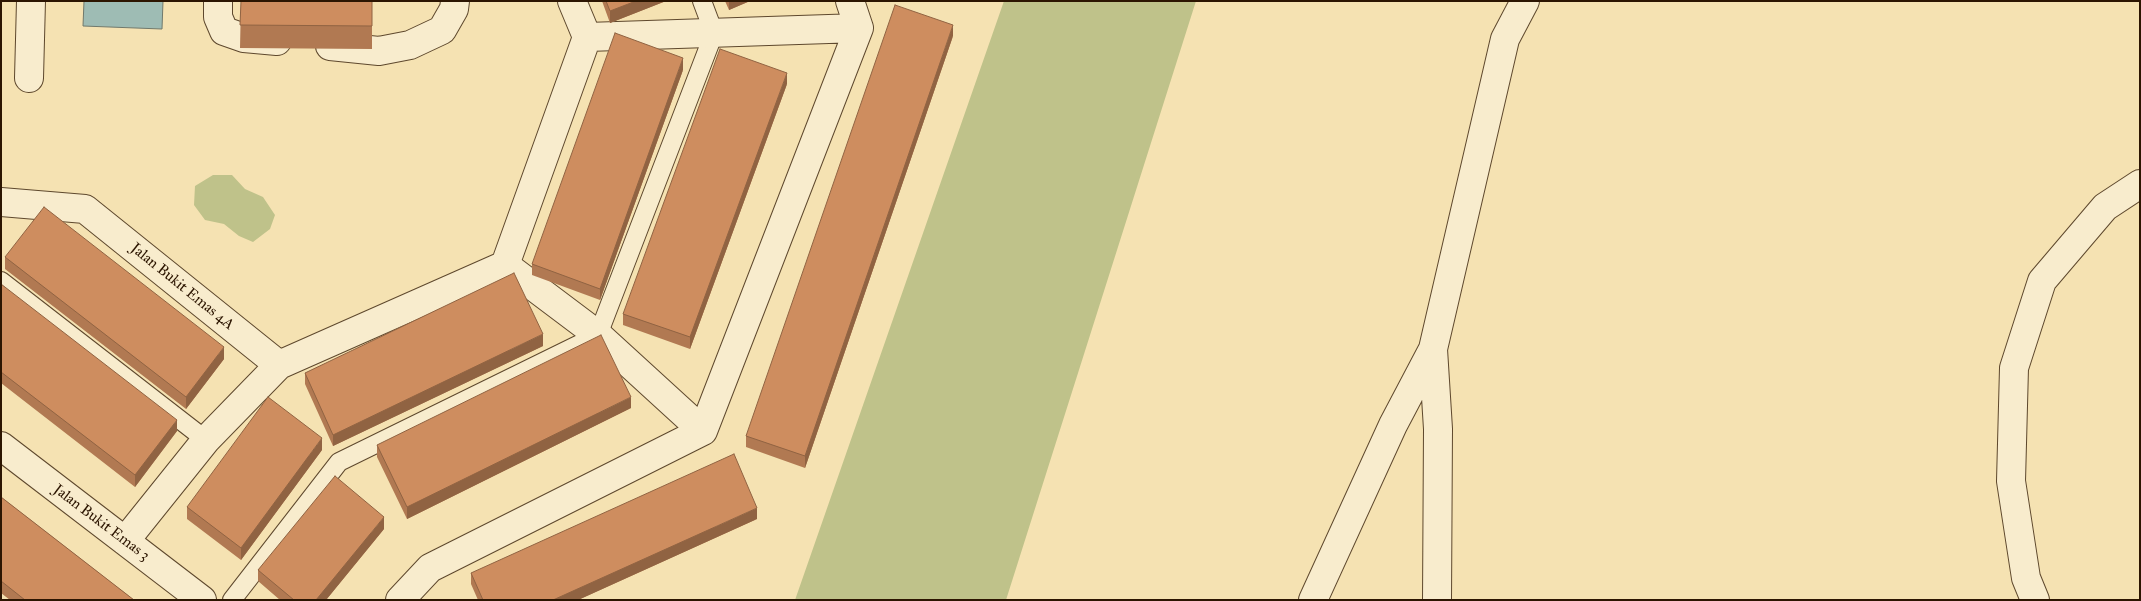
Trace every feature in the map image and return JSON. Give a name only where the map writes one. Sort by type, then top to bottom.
[{"type":"street","points":[[29,78],[30,1]]},
{"type":"street","points":[[218,1],[218,17],[224,32],[244,38],[379,51],[410,45],[442,30],[454,9],[455,1]]},
{"type":"street","points":[[125,541],[206,440],[279,365],[505,265],[587,37],[572,1]]},
{"type":"street","points":[[400,600],[430,568],[703,431],[859,28],[850,1]]},
{"type":"street","points":[[1313,600],[1389,434],[1433,349],[1506,39],[1525,1]]},
{"type":"street","points":[[587,37],[859,28]]},
{"type":"street","points":[[2035,600],[2026,578],[2011,480],[2014,368],[2042,281],[2105,207],[2140,184]]},
{"type":"street","name":"Jalan Bukit Emas 4A","points":[[1,202],[85,209],[279,365]]},
{"type":"street","points":[[505,265],[598,335],[703,431]]},
{"type":"street","points":[[1433,349],[1438,429],[1437,600]]},
{"type":"street","name":"Jalan Bukit Emas 3","points":[[1,446],[202,600]]},
{"type":"lane","points":[[232,600],[338,462],[598,335],[714,33],[702,1]]},
{"type":"lane","points":[[1,281],[206,440]]},
{"type":"green space","points":[[1004,1],[1196,1],[1006,600],[795,600]]},
{"type":"green space","points":[[213,175],[232,175],[245,189],[263,197],[275,215],[270,229],[253,242],[239,236],[224,224],[205,220],[194,205],[195,186]]},
{"type":"water","points":[[84,1],[163,1],[162,29],[83,26]]},
{"type":"building","points":[[241,1],[372,1],[372,26],[240,25]]},
{"type":"building","points":[[606,1],[636,1],[610,11]]},
{"type":"building","points":[[895,5],[953,25],[805,456],[746,436]]},
{"type":"building","points":[[615,33],[683,58],[600,289],[532,264]]},
{"type":"building","points":[[720,49],[787,73],[690,337],[623,314]]},
{"type":"building","points":[[44,207],[224,347],[186,397],[5,257]]},
{"type":"building","points":[[514,273],[543,334],[333,435],[305,373]]},
{"type":"building","points":[[1,284],[177,420],[135,475],[1,372]]},
{"type":"building","points":[[601,335],[631,397],[407,507],[377,445]]},
{"type":"building","points":[[268,397],[322,438],[241,548],[187,507]]},
{"type":"building","points":[[734,454],[757,508],[553,600],[483,600],[471,573]]},
{"type":"building","points":[[335,476],[384,517],[316,600],[294,600],[258,570]]},
{"type":"building","points":[[1,497],[134,600],[25,600],[1,581]]}]
